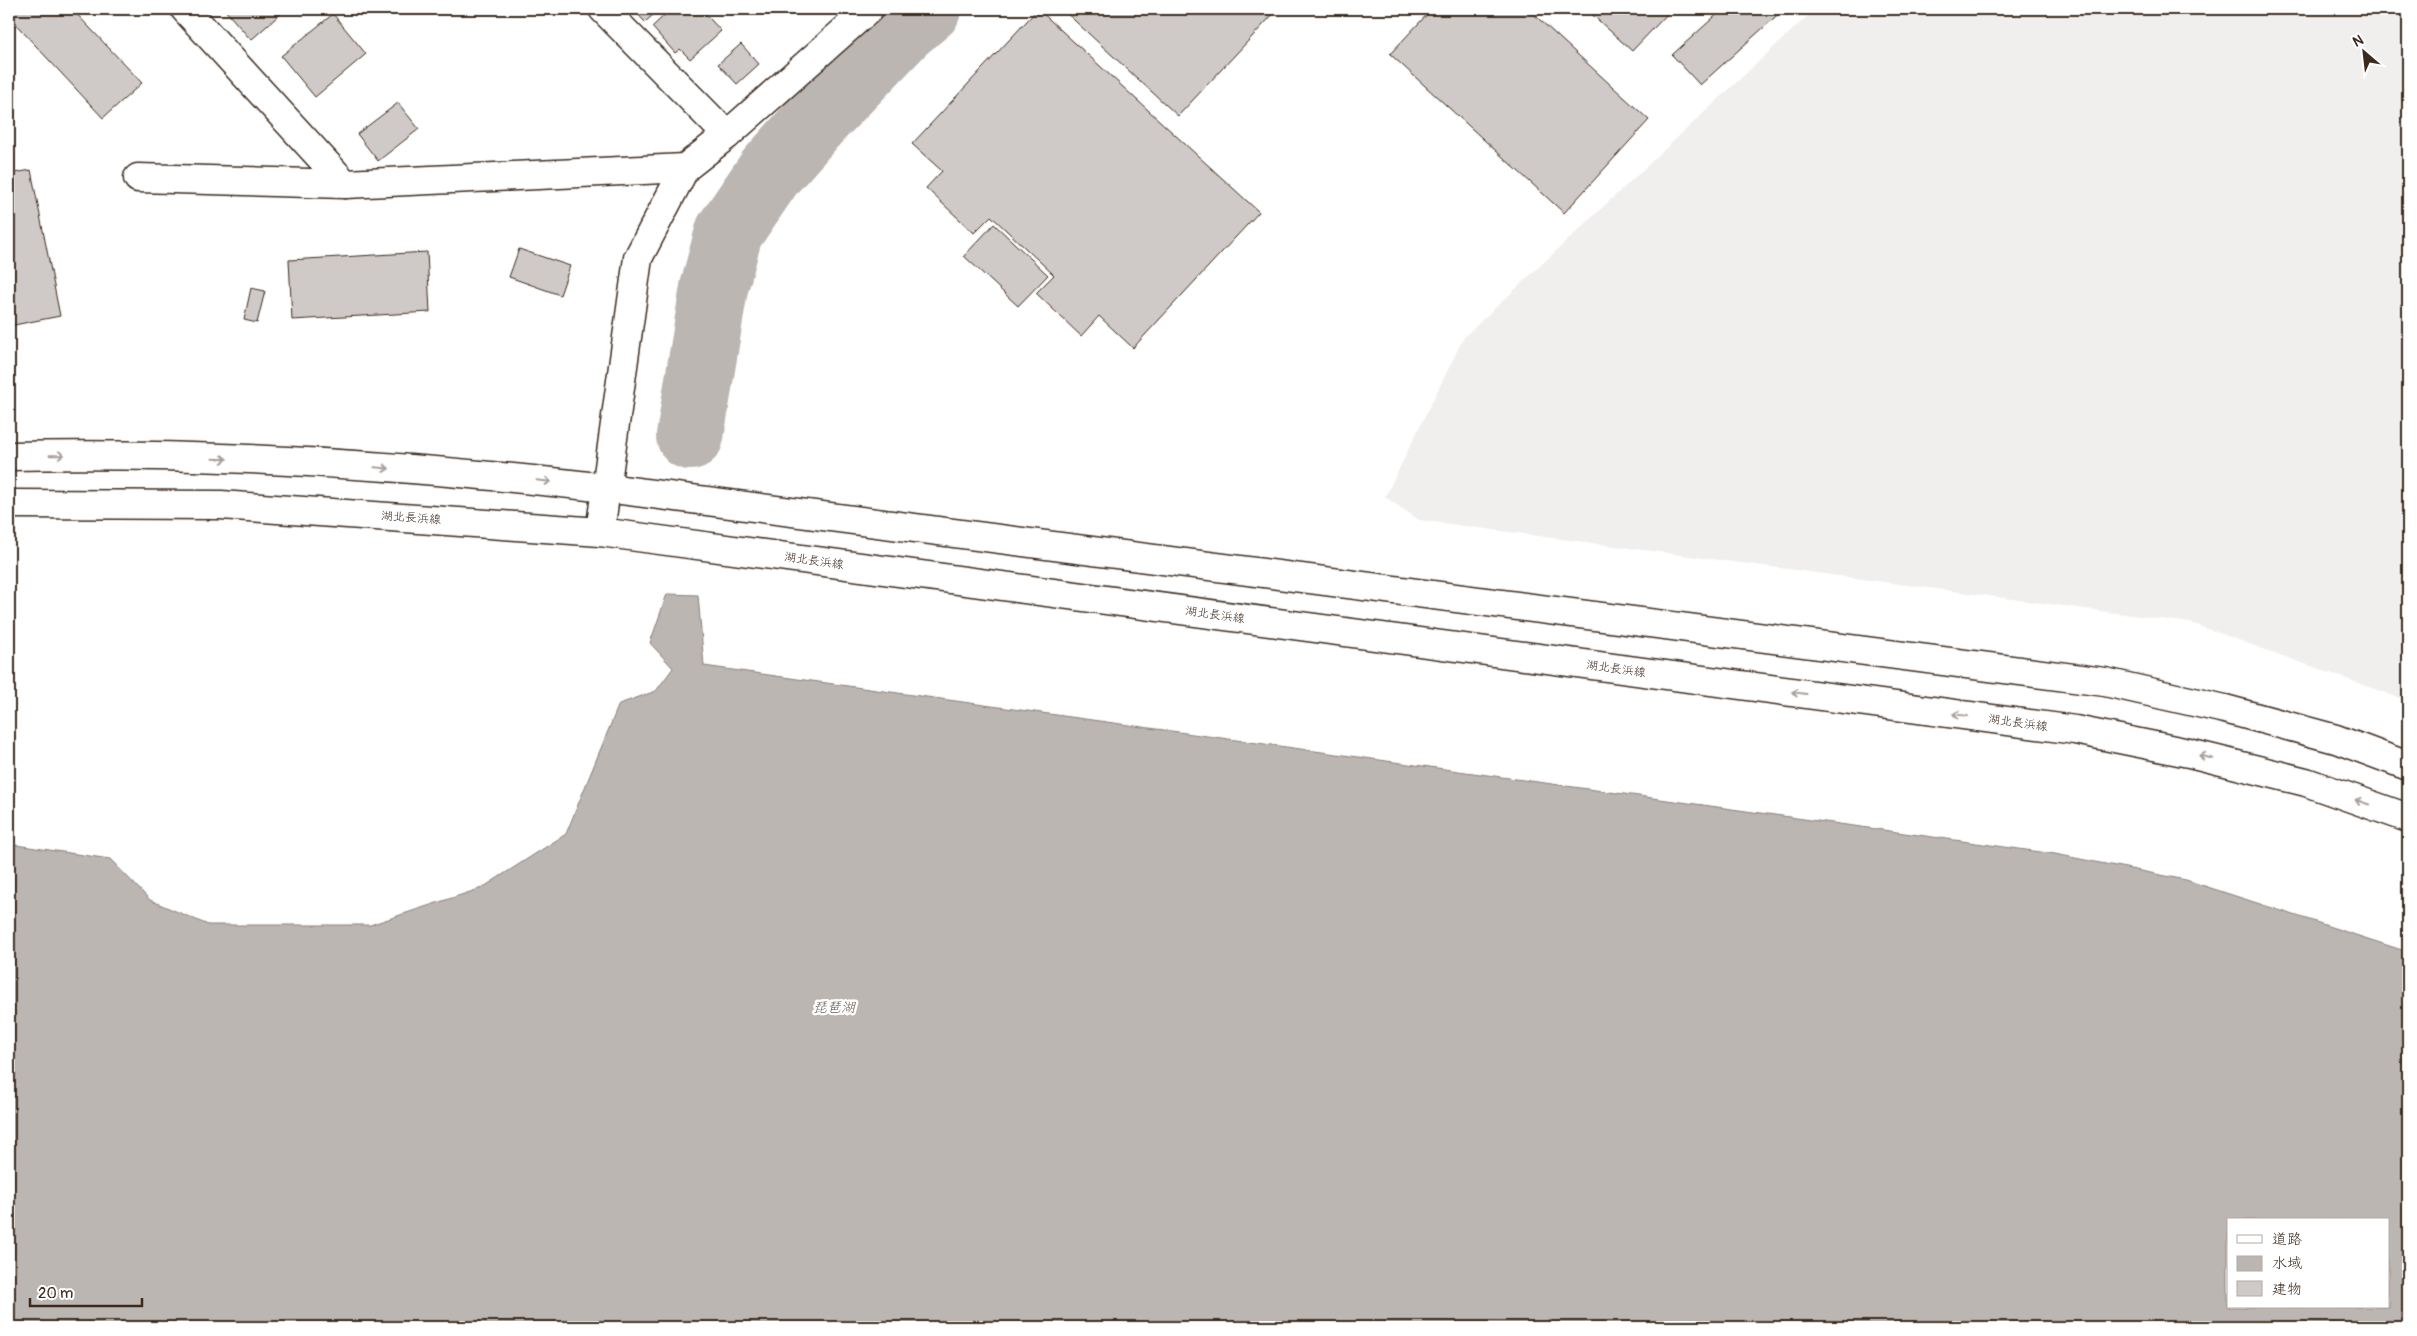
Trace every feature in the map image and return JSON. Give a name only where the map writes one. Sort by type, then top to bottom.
[{"type":"main road","points":[[185,9],[345,184]]},
{"type":"main road","points":[[604,9],[727,135]]},
{"type":"main road","points":[[600,532],[638,258],[685,168],[727,135],[868,9]]},
{"type":"main road","points":[[138,178],[345,184],[685,168]]},
{"type":"main road","points":[[9,456],[67,454],[295,461],[532,479],[606,488],[2105,682],[2225,709],[2336,739],[2408,766]]},
{"type":"main road","name":"湖北長浜線","points":[[9,504],[221,504],[600,532],[2075,730],[2189,753],[2306,782],[2408,818]]},
{"type":"shaded area","points":[[1815,9],[2408,9],[2408,701],[2191,623],[1419,520],[1385,497],[1464,337]]},
{"type":"water","name":"琵琶湖","points":[[667,594],[698,595],[704,666],[2055,854],[2186,880],[2408,952],[2408,1327],[9,1327],[9,844],[110,859],[150,900],[208,925],[370,925],[482,888],[566,834],[619,704],[656,691],[673,668],[650,643]]},
{"type":"building","points":[[9,9],[72,9],[142,83],[103,118],[9,17]]},
{"type":"building","points":[[224,9],[286,9],[251,40]]},
{"type":"building","points":[[633,9],[660,9],[645,22]]},
{"type":"building","points":[[671,9],[701,9],[721,31],[690,59],[680,49],[675,53],[652,27]]},
{"type":"building","points":[[1038,9],[1259,212],[1133,348],[1099,316],[1081,336],[1036,293],[1054,275],[991,216],[974,233],[926,188],[942,171],[912,144]]},
{"type":"building","points":[[1062,9],[1278,9],[1178,116]]},
{"type":"building","points":[[1432,9],[1528,9],[1649,120],[1564,213],[1390,54]]},
{"type":"building","points":[[1586,9],[1672,9],[1632,51]]},
{"type":"building","points":[[1723,9],[1784,9],[1700,85],[1672,55]]},
{"type":"building","points":[[333,14],[366,54],[315,97],[281,56]]},
{"type":"building","points":[[741,44],[759,64],[737,84],[718,64]]},
{"type":"building","points":[[398,103],[419,129],[378,161],[357,134]]},
{"type":"building","points":[[31,170],[60,316],[9,326],[9,174]]},
{"type":"building","points":[[994,224],[1048,275],[1018,306],[964,256]]},
{"type":"building","points":[[519,249],[570,266],[560,295],[509,277]]},
{"type":"building","points":[[427,252],[430,312],[292,320],[289,260]]},
{"type":"building","points":[[251,288],[265,291],[257,323],[244,320]]},
{"type":"waterway","points":[[690,436],[714,288],[729,232],[770,172],[817,119],[904,28],[927,9]]}]
